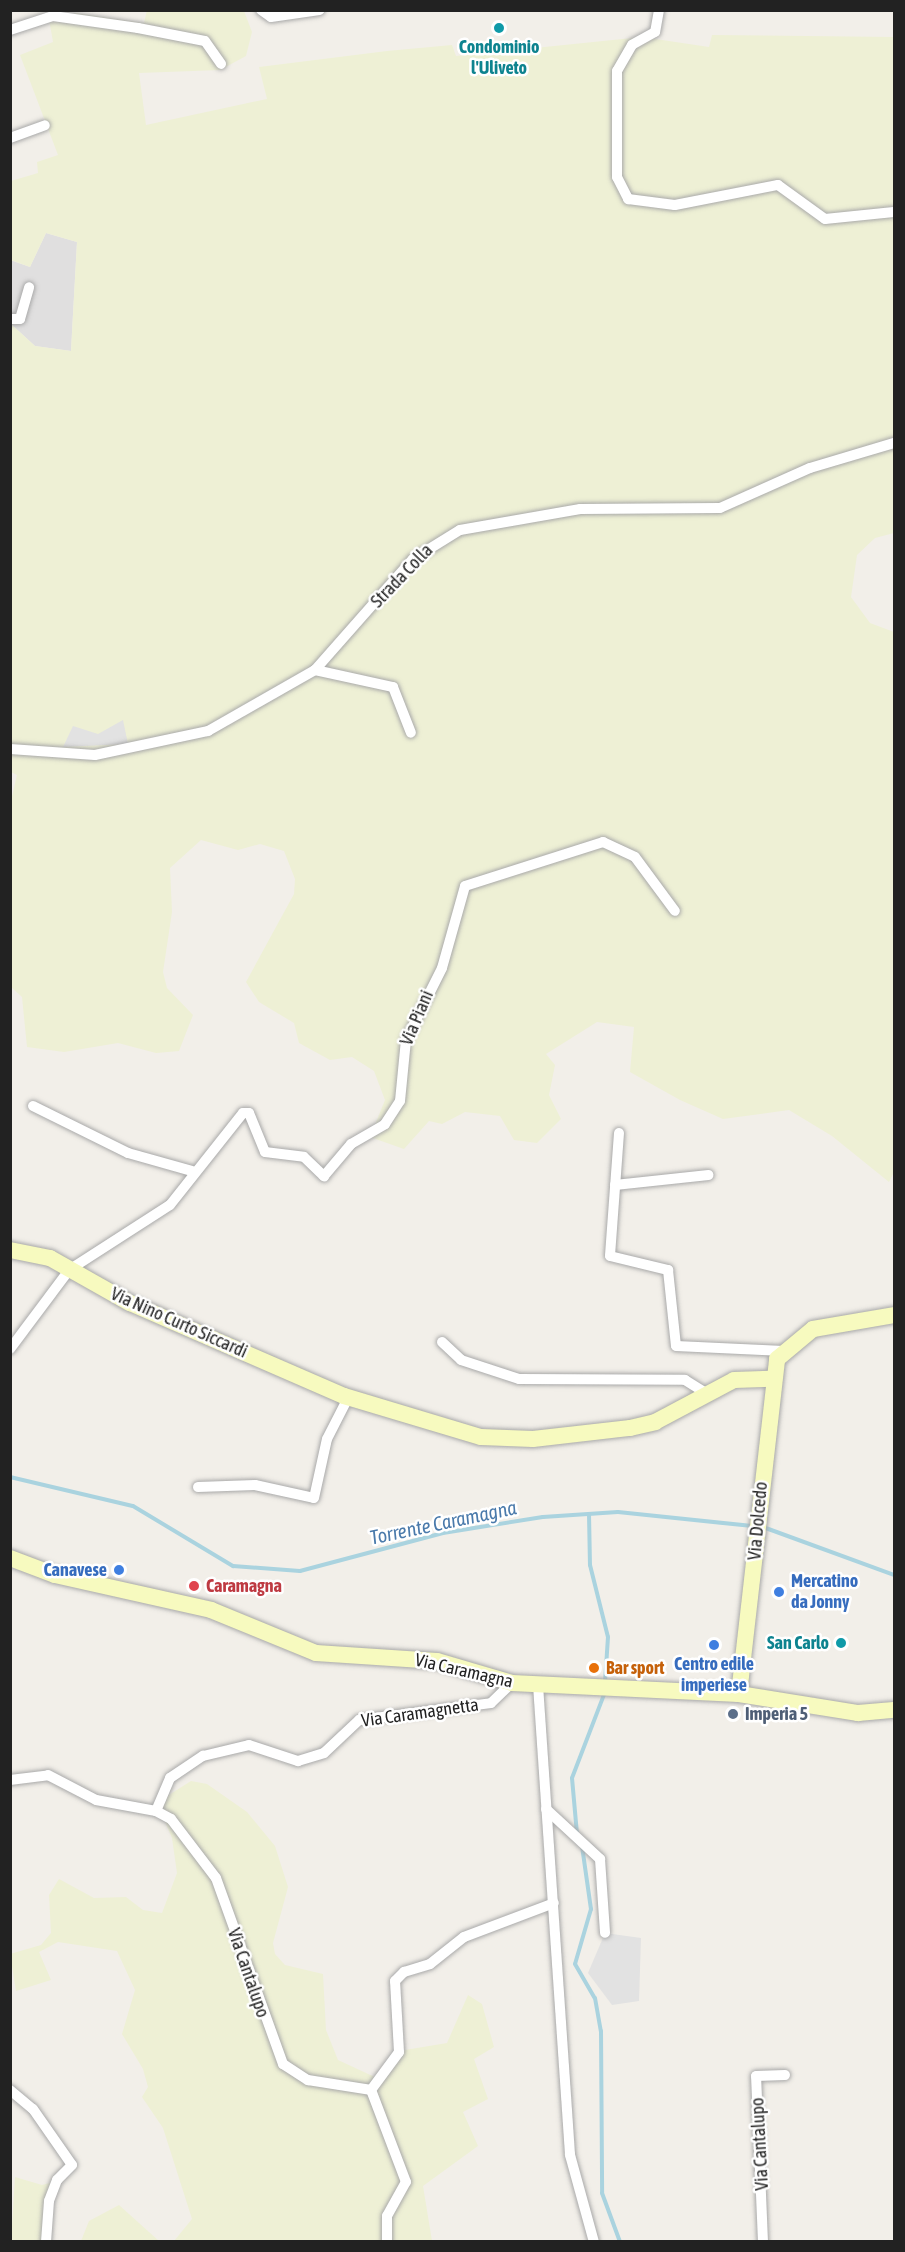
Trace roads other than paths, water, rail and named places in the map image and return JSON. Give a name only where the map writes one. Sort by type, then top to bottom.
[{"type":"street","points":[[261,10],[271,17],[320,10]]},
{"type":"street","points":[[659,10],[655,32],[632,45],[617,71],[617,177],[628,199],[675,205],[778,185],[825,219],[894,212]]},
{"type":"street","points":[[10,30],[54,16],[138,28],[205,41],[221,64]]},
{"type":"street","points":[[10,138],[45,125]]},
{"type":"street","points":[[10,319],[20,319],[29,287]]},
{"type":"street","name":"Strada Colla","points":[[10,748],[78,756],[180,741],[208,731],[315,670],[413,559],[460,530],[580,509],[720,508],[810,468],[894,443]]},
{"type":"street","points":[[315,670],[393,687],[411,733]]},
{"type":"street","name":"Via Piani","points":[[10,1349],[69,1270],[170,1205],[192,1171],[243,1113],[249,1113],[265,1152],[304,1157],[324,1176],[351,1144],[385,1124],[400,1101],[406,1040],[442,968],[465,886],[603,842],[635,857],[675,911]]},
{"type":"street","points":[[33,1106],[128,1153],[192,1171]]},
{"type":"street","points":[[620,1133],[610,1257],[668,1270],[676,1346],[784,1351]]},
{"type":"street","points":[[615,1185],[708,1176]]},
{"type":"street","name":"Via Nino Curto Siccardi","points":[[10,1250],[50,1258],[130,1303],[348,1398],[462,1433],[533,1439],[655,1422],[734,1380],[771,1379]]},
{"type":"street","name":"Via Dolcedo","points":[[739,1694],[756,1554],[771,1379],[784,1351],[813,1329],[894,1315]]},
{"type":"street","points":[[442,1342],[461,1360],[519,1379],[685,1380],[706,1393]]},
{"type":"street","points":[[198,1487],[255,1485],[314,1498],[327,1438],[348,1398]]},
{"type":"street","name":"Via Caramagna","points":[[10,1558],[56,1575],[211,1610],[316,1653],[437,1661],[512,1683],[739,1694],[858,1713],[894,1710]]},
{"type":"street","name":"Via Caramagnetta","points":[[156,1811],[170,1778],[203,1756],[249,1745],[298,1761],[329,1750],[359,1720],[491,1703],[512,1683]]},
{"type":"street","points":[[538,1684],[570,2155],[594,2241]]},
{"type":"street","points":[[14,1778],[48,1775],[96,1800],[156,1811]]},
{"type":"street","points":[[546,1809],[569,1825],[600,1859],[605,1933]]},
{"type":"street","name":"Via Cantalupo","points":[[156,1811],[184,1832],[216,1878],[283,2064],[308,2080],[371,2091]]},
{"type":"street","points":[[387,2241],[387,2216],[406,2182],[371,2091],[399,2052],[394,1989],[400,1974],[430,1964],[464,1937],[554,1903]]},
{"type":"street","name":"Via Cantalupo","points":[[763,2241],[756,2076],[785,2074]]},
{"type":"street","points":[[10,2090],[33,2109],[72,2165],[57,2180],[50,2201],[46,2241]]},
{"type":"waterway","name":"Torrente Caramagna","points":[[10,1477],[133,1506],[233,1566],[300,1571],[443,1533],[543,1517],[618,1512],[752,1526]]},
{"type":"waterway","points":[[589,1514],[590,1565],[608,1637],[605,1682]]},
{"type":"waterway","name":"Torrente Caramagna","points":[[763,1527],[894,1575]]},
{"type":"waterway","points":[[577,1834],[572,1778],[605,1692]]},
{"type":"waterway","points":[[582,1846],[591,1909],[575,1964],[595,1998],[601,2031],[602,2193],[620,2242]]},
{"type":"place","name":"Condominio l'Uliveto","points":[[499,28]]},
{"type":"place","name":"Canavese","points":[[119,1570]]},
{"type":"place","name":"Caramagna","points":[[194,1586]]},
{"type":"place","name":"Mercatino da Jonny","points":[[779,1592]]},
{"type":"place","name":"San Carlo","points":[[841,1643]]},
{"type":"place","name":"Centro edile imperiese","points":[[714,1645]]},
{"type":"place","name":"Bar sport","points":[[594,1668]]},
{"type":"place","name":"Imperia 5","points":[[733,1714]]}]
